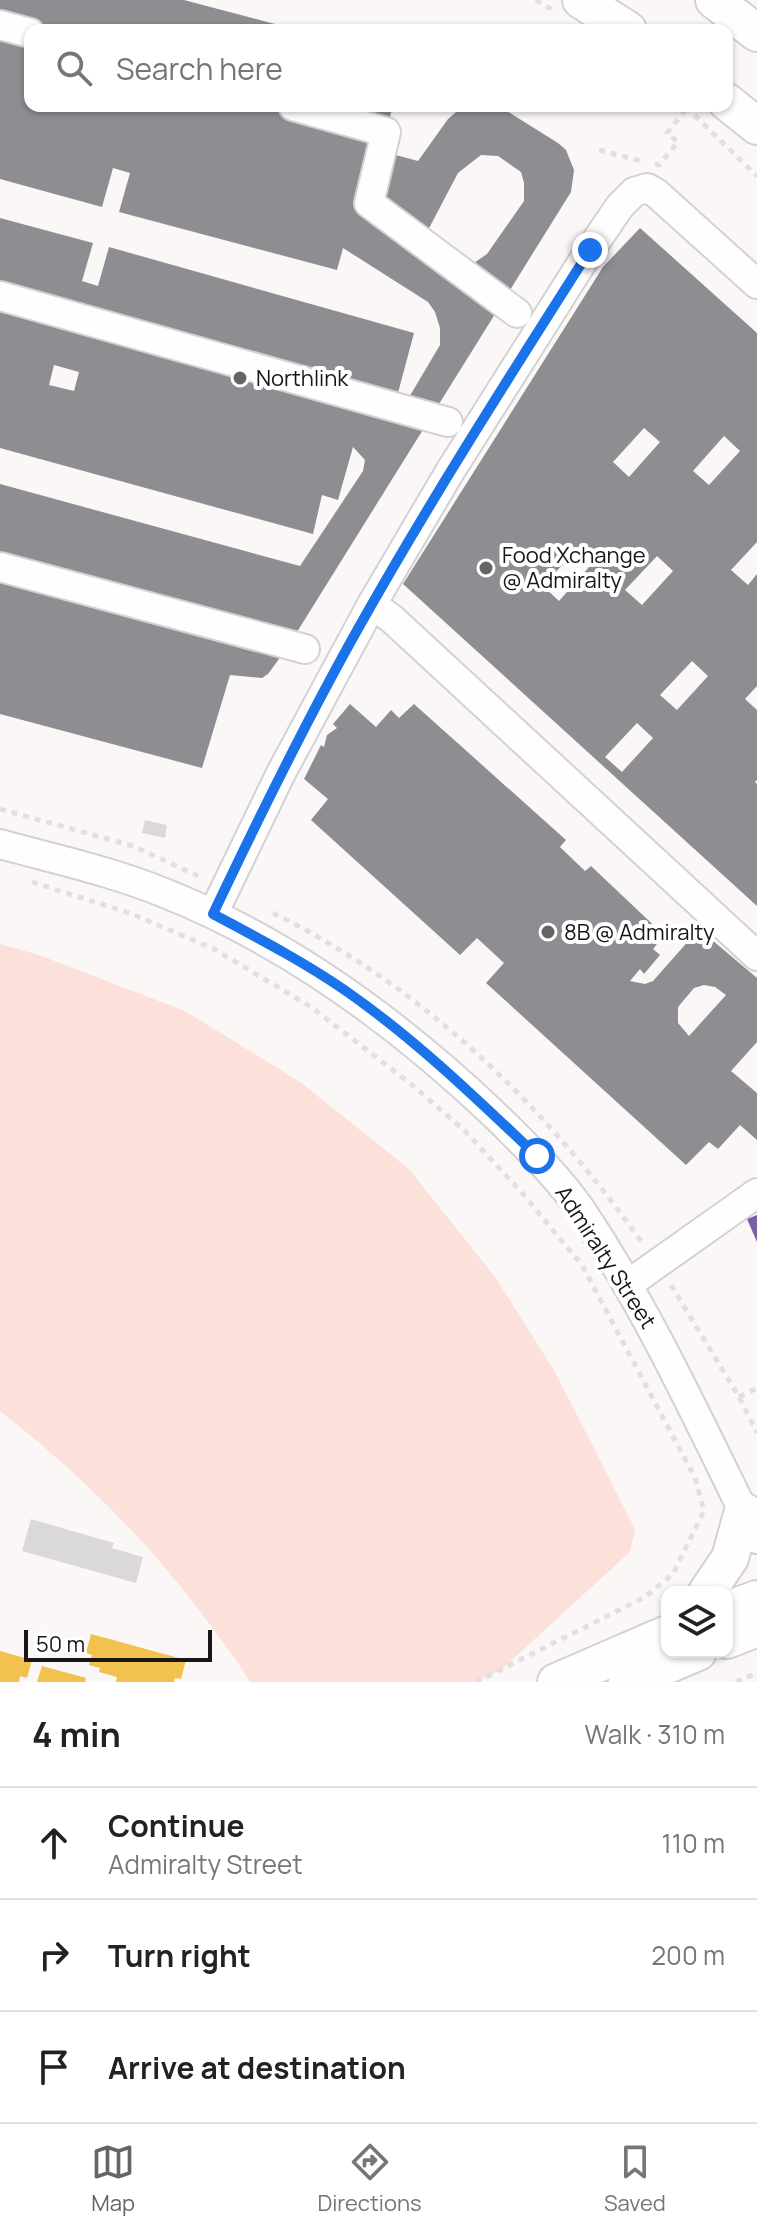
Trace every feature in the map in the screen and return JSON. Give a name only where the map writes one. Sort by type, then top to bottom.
[{"type":"main road","points":[[581,0],[619,24]]},
{"type":"main road","points":[[714,0],[757,33]]},
{"type":"main road","points":[[733,107],[757,126]]},
{"type":"main road","points":[[714,1586],[752,1523]]},
{"type":"main road","points":[[733,1608],[757,1599]]},
{"type":"main road","points":[[733,1638],[757,1628]]},
{"type":"main road","points":[[556,1682],[661,1636]]},
{"type":"main road","points":[[627,1682],[684,1658]]},
{"type":"street","points":[[0,25],[24,31]]},
{"type":"street","points":[[314,112],[386,132],[369,203],[517,313]]},
{"type":"street","points":[[213,914],[281,773],[372,604],[449,473],[620,206],[634,192],[647,188],[656,193],[757,284]]},
{"type":"street","points":[[0,296],[448,422]]},
{"type":"street","points":[[0,567],[305,649]]},
{"type":"street","points":[[372,604],[403,629],[757,956]]},
{"type":"street","name":"Admiralty Street","points":[[0,844],[138,883],[213,914],[346,991],[432,1058],[471,1093],[537,1156],[579,1208],[653,1328],[752,1523]]},
{"type":"street","points":[[627,1285],[757,1193]]},
{"type":"path","points":[[599,150],[659,165],[678,142],[667,133],[682,112]]},
{"type":"path","points":[[691,112],[757,176]]},
{"type":"path","points":[[0,809],[133,846],[179,865]]},
{"type":"path","points":[[25,880],[132,914],[214,949],[311,1007],[411,1084],[465,1131],[582,1265],[695,1478],[704,1511],[673,1574],[645,1597],[476,1682]]},
{"type":"path","points":[[739,1397],[757,1388]]},
{"type":"path","points":[[736,1682],[757,1673]]},
{"type":"shaded area","points":[[0,944],[39,955],[185,1011],[300,1082],[409,1169],[495,1277],[555,1372],[635,1529],[630,1552],[501,1670],[475,1682],[250,1682],[188,1596],[139,1539],[87,1485],[0,1411]]},
{"type":"building: Homes","points":[[91,1634],[186,1660],[181,1679],[175,1678],[174,1682],[116,1682],[117,1677],[99,1672],[100,1668],[89,1665],[92,1655],[86,1653]]},
{"type":"building: Homes","points":[[0,1651],[32,1660],[27,1678],[20,1676],[19,1682],[0,1682]]},
{"type":"building: Homes","points":[[42,1666],[86,1678],[85,1682],[37,1682]]},
{"type":"building: Offices","points":[[757,1215],[757,1242],[747,1219]]},
{"type":"building: Industry","name":"Northlink","points":[[0,0],[184,0],[275,24],[24,24],[24,112],[391,112],[381,151],[418,161],[456,112],[509,112],[566,150],[574,170],[571,192],[287,648],[262,678],[230,675],[202,768],[0,714],[0,484],[300,566],[363,471],[365,460],[353,447],[338,500],[322,495],[313,534],[0,448],[0,218],[93,243],[82,281],[98,286],[109,247],[414,333],[391,419],[395,421],[440,345],[440,328],[428,302],[343,248],[337,270],[119,212],[130,173],[113,168],[102,207],[0,179]],"holes":[[[481,155],[498,156],[521,172],[524,201],[487,254],[474,263],[456,264],[427,232],[458,173]],[[54,365],[79,372],[74,391],[49,385]]]},
{"type":"building: Industry","name":"Food Xchange @ Admiralty","points":[[640,228],[757,333],[757,542],[731,570],[748,585],[757,574],[757,686],[745,699],[757,710],[757,906],[403,584],[603,267]],"holes":[[[644,428],[660,442],[629,477],[613,462]],[[724,436],[740,451],[709,485],[693,471]],[[574,552],[590,566],[559,601],[543,586]],[[657,556],[673,571],[642,605],[625,590]],[[692,661],[708,676],[677,710],[660,695]],[[637,723],[653,738],[622,772],[605,757]]]},
{"type":"building: Industry","name":"8B @ Admiralty","points":[[350,704],[376,727],[391,710],[399,718],[414,704],[566,840],[560,847],[585,871],[591,866],[664,935],[653,949],[660,955],[644,974],[640,969],[630,981],[645,984],[653,981],[699,929],[757,978],[757,1042],[731,1071],[757,1093],[757,1140],[740,1125],[718,1149],[709,1142],[686,1165],[486,983],[504,963],[477,938],[460,955],[311,820],[328,799],[304,779],[321,745],[324,747],[327,735],[337,728],[333,724]],"holes":[[[704,985],[715,987],[726,995],[689,1036],[678,1023],[678,1007],[694,988]]]},
{"type":"building: Other","points":[[145,820],[167,825],[165,838],[142,833]]},
{"type":"building: Other","points":[[31,1519],[114,1543],[112,1548],[143,1557],[136,1583],[22,1551]]},
{"type":"place","name":"Northlink","points":[[240,378]]},
{"type":"place","name":"Food Xchange @ Admiralty","points":[[486,568]]},
{"type":"place","name":"8B @ Admiralty","points":[[548,932]]},
{"type":"route","points":[[537,1156],[432,1058],[346,991],[213,914],[281,773],[357,630],[449,473],[590,250]]}]
